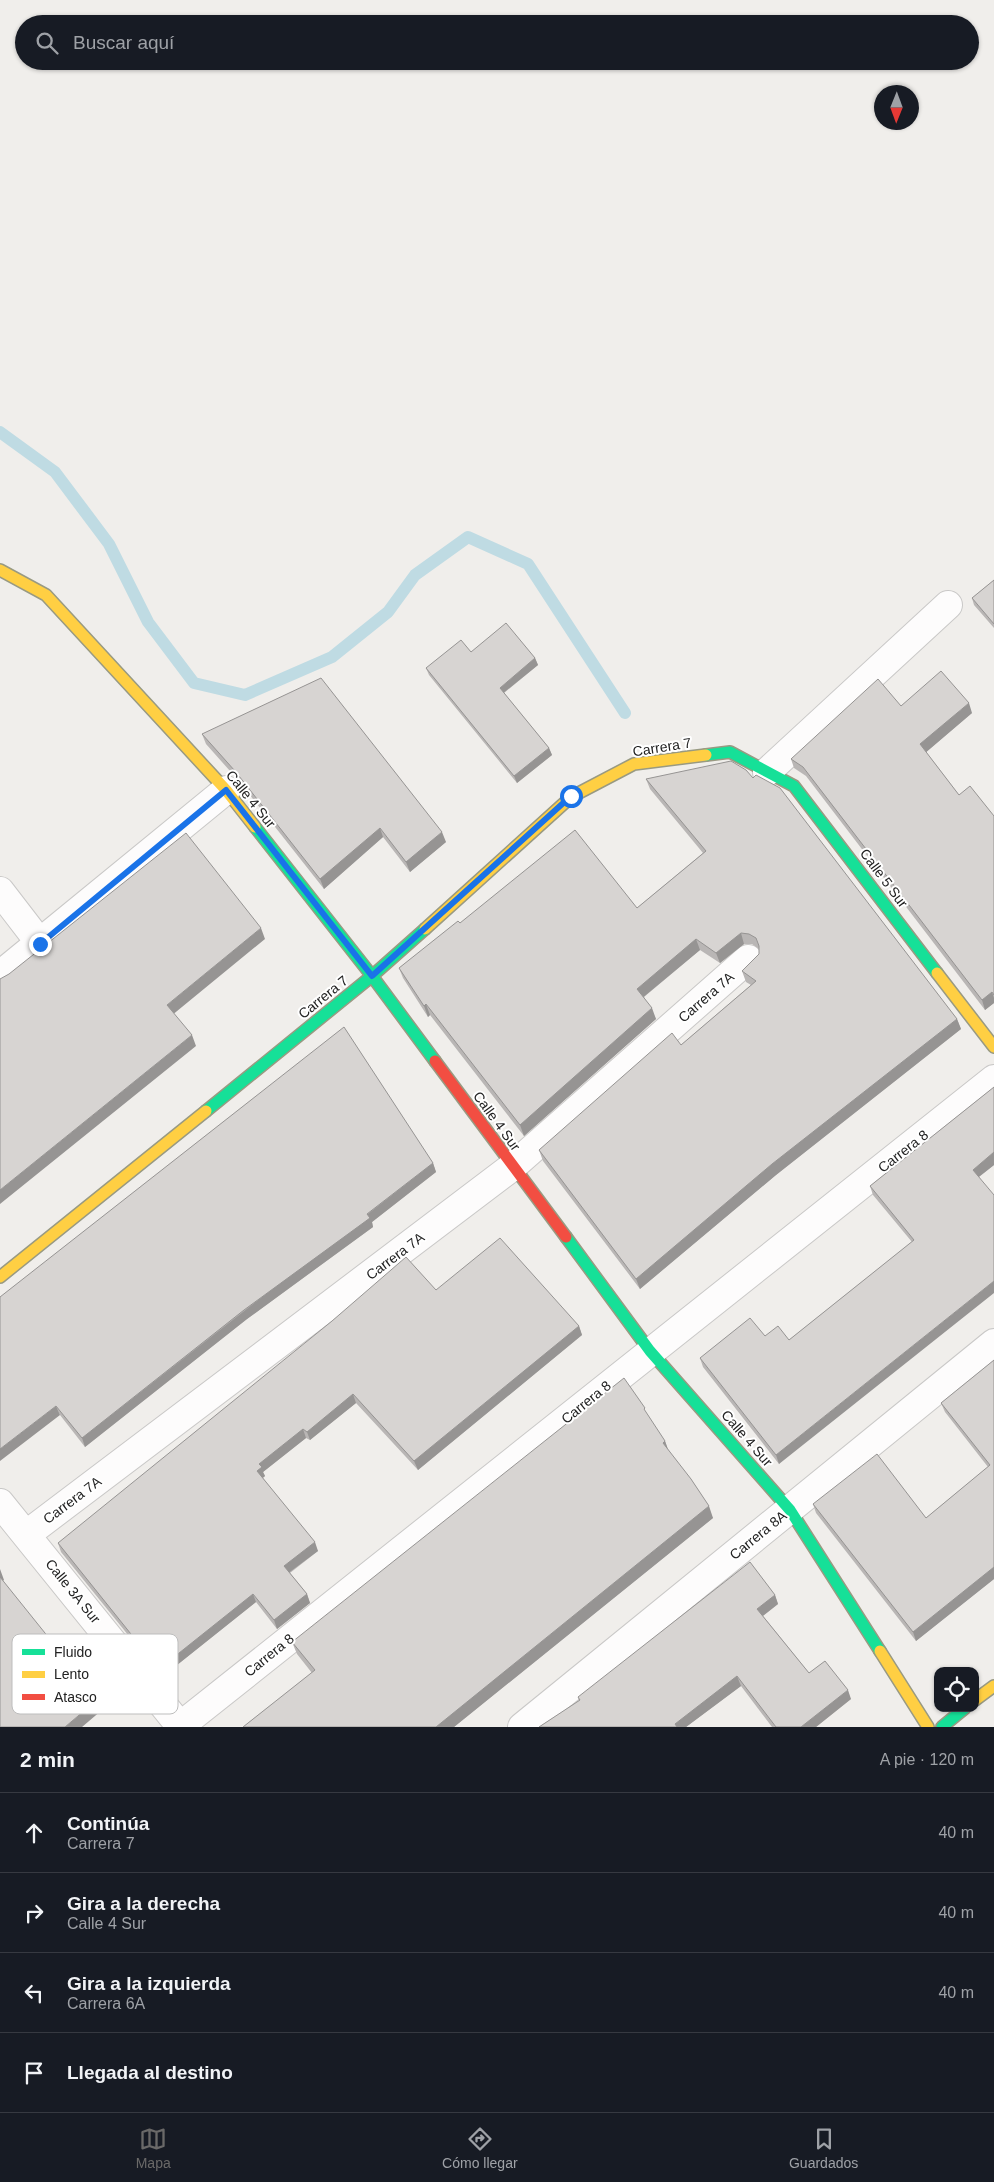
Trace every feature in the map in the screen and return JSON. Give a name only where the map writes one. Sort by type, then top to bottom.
[{"type":"street","name":"Calle 4 Sur","points":[[0,570],[46,595],[226,790],[372,976],[650,1351],[790,1510],[928,1727]]},
{"type":"street","points":[[767,772],[948,605]]},
{"type":"street","name":"Calle 5 Sur","points":[[730,752],[794,786],[994,1047]]},
{"type":"street","name":"Carrera 7","points":[[0,1277],[372,976],[571,796],[634,764],[730,752]]},
{"type":"street","points":[[0,975],[226,790]]},
{"type":"street","points":[[0,891],[40,944]]},
{"type":"street","name":"Carrera 7A","points":[[27,1534],[512,1167],[748,959]]},
{"type":"street","name":"Carrera 8","points":[[180,1727],[994,1079]]},
{"type":"street","name":"Carrera 8A","points":[[522,1727],[994,1343]]},
{"type":"street","name":"Calle 3A Sur","points":[[0,1503],[106,1634]]},
{"type":"street","points":[[979,1697],[994,1686]]},
{"type":"street","points":[[942,1727],[960,1712]]},
{"type":"street","name":"Calle 3A Sur","points":[[170,1714],[180,1727]]},
{"type":"building","points":[[994,580],[994,624],[972,598]]},
{"type":"building","points":[[506,623],[535,658],[500,688],[549,748],[514,776],[426,668],[461,640],[471,652]]},
{"type":"building","points":[[941,671],[969,703],[920,744],[959,795],[970,786],[994,816],[994,995],[992,992],[982,1000],[803,767],[791,759],[878,679],[901,706]]},
{"type":"building","points":[[321,678],[442,832],[406,862],[380,828],[320,879],[235,771],[202,734]]},
{"type":"building","points":[[731,761],[746,770],[753,778],[756,775],[780,788],[957,1019],[772,1164],[636,1279],[539,1150],[672,1033],[681,1045],[756,981],[742,971],[759,954],[756,938],[749,934],[741,933],[716,953],[696,939],[637,989],[652,1008],[520,1125],[426,1004],[424,1006],[399,968],[458,921],[460,923],[575,830],[637,908],[706,851],[646,779]]},
{"type":"building","points":[[186,833],[261,928],[167,1005],[192,1035],[0,1190],[0,979],[9,974]]},
{"type":"building","points":[[344,1027],[433,1163],[367,1214],[370,1218],[244,1310],[82,1438],[56,1406],[0,1449],[0,1297]]},
{"type":"building","points":[[994,1087],[994,1152],[973,1170],[994,1195],[994,1281],[776,1455],[700,1358],[750,1318],[765,1336],[778,1326],[789,1340],[914,1240],[870,1186]]},
{"type":"building","points":[[500,1238],[579,1326],[414,1461],[353,1394],[307,1432],[303,1429],[259,1464],[262,1467],[257,1471],[315,1542],[284,1566],[307,1594],[274,1620],[253,1594],[178,1654],[178,1634],[131,1634],[58,1543],[332,1321],[406,1257],[436,1290]]},
{"type":"building","points":[[994,1360],[994,1567],[913,1632],[813,1504],[877,1454],[926,1518],[990,1465],[941,1403]]},
{"type":"building","points":[[624,1378],[665,1441],[663,1443],[709,1506],[436,1727],[243,1727],[315,1670],[292,1642]]},
{"type":"building","points":[[750,1562],[775,1595],[757,1609],[809,1673],[825,1661],[848,1690],[801,1727],[776,1727],[737,1676],[675,1724],[677,1727],[539,1727],[580,1700],[578,1697]]},
{"type":"building","points":[[0,1577],[46,1634],[12,1634],[12,1714],[80,1714],[65,1727],[0,1727]]},
{"type":"waterway","points":[[0,432],[55,472],[109,544],[148,622],[194,683],[245,695],[332,657],[388,612],[415,575],[468,537],[528,564],[625,713]]},
{"type":"traffic: fast","points":[[706,755],[730,752],[794,786],[937,973]]},
{"type":"traffic: fast","points":[[255,827],[372,976],[435,1061]]},
{"type":"traffic: fast","points":[[206,1111],[372,976],[425,929]]},
{"type":"traffic: fast","points":[[566,1237],[650,1351],[790,1510],[880,1651]]},
{"type":"traffic: fast","points":[[942,1727],[960,1712]]},
{"type":"traffic: slow","points":[[0,570],[46,595],[226,790],[255,827]]},
{"type":"traffic: slow","points":[[425,929],[571,797],[634,764],[706,755]]},
{"type":"traffic: slow","points":[[937,973],[994,1047]]},
{"type":"traffic: slow","points":[[0,1277],[206,1111]]},
{"type":"traffic: slow","points":[[880,1651],[928,1727]]},
{"type":"traffic: slow","points":[[979,1697],[994,1686]]},
{"type":"traffic: jam","points":[[435,1061],[566,1237]]},
{"type":"route","points":[[40,944],[226,790],[372,976],[571,796]]}]
